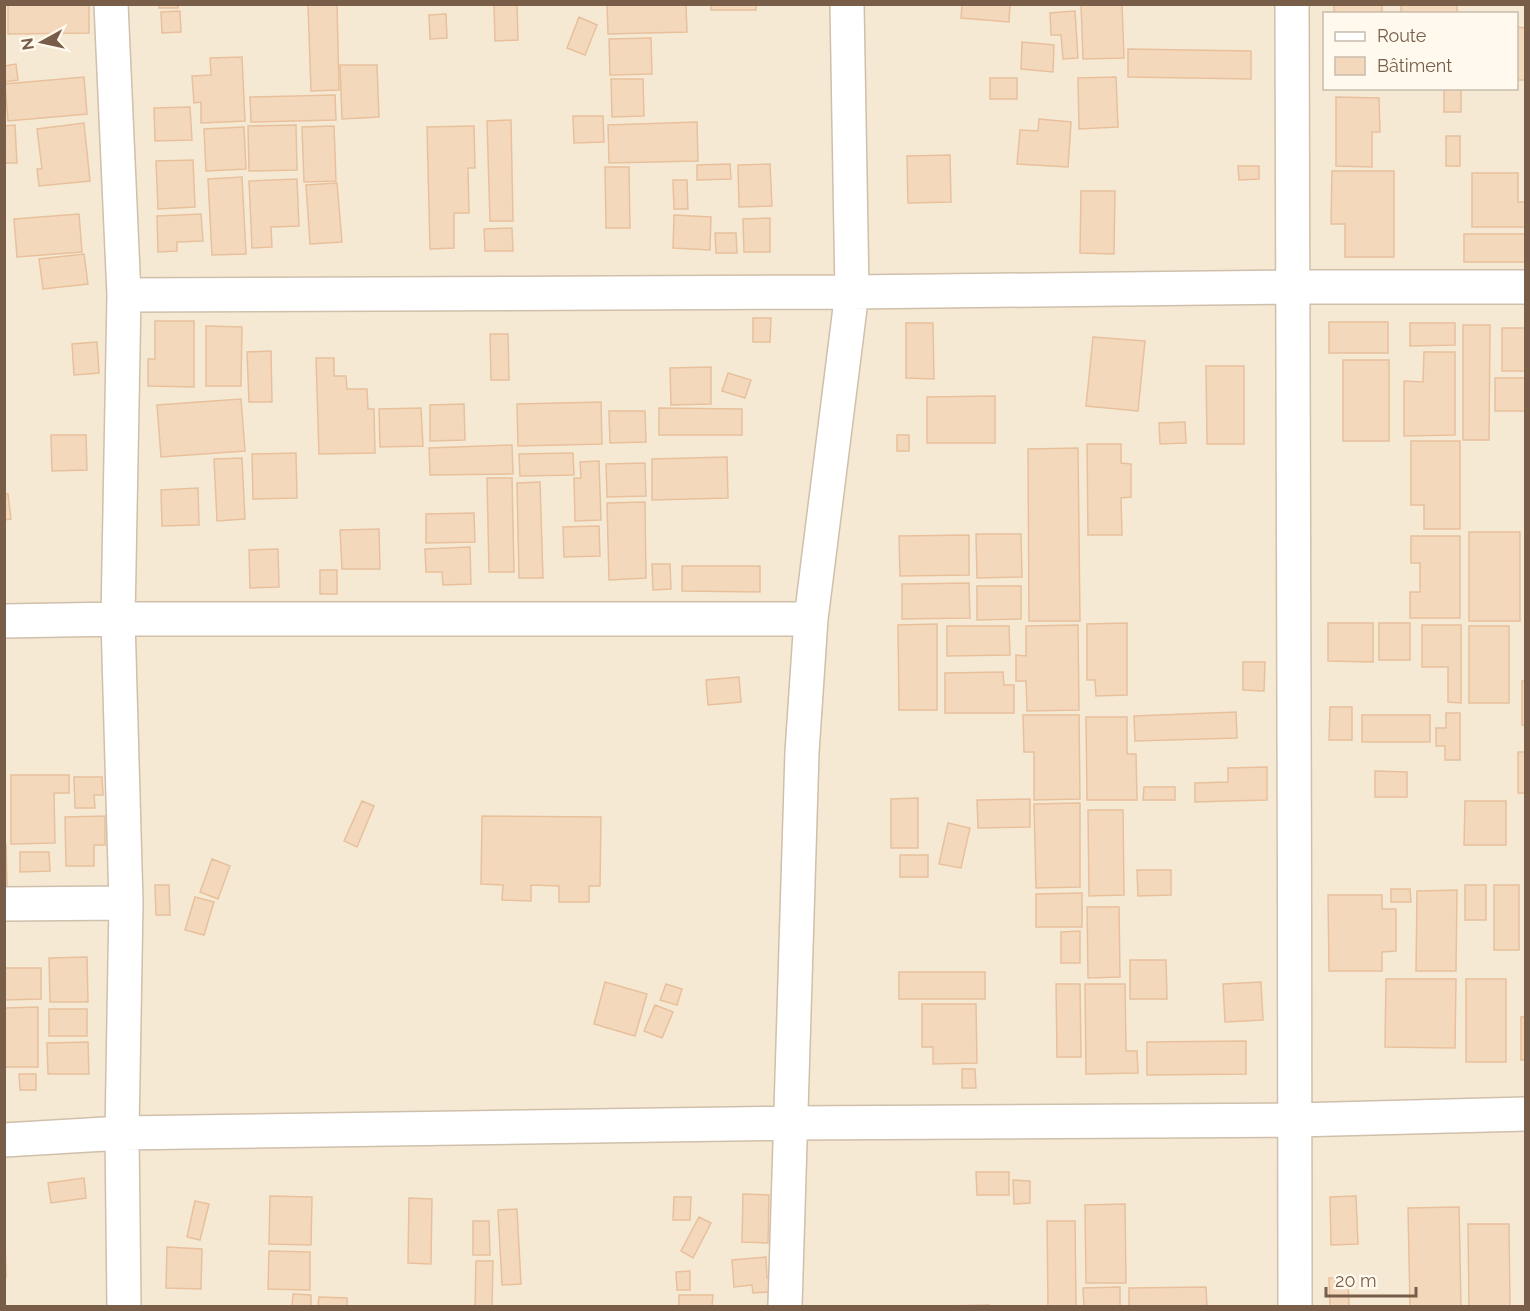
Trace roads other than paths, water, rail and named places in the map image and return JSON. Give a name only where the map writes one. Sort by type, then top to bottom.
[{"type":"street","points":[[111,4],[124,295],[118,619],[126,903],[122,1133],[124,1306]]},
{"type":"street","points":[[785,1306],[802,752],[811,619],[852,292],[847,4]]},
{"type":"street","points":[[1292,4],[1295,1306]]},
{"type":"street","points":[[124,295],[1526,287]]},
{"type":"street","points":[[4,621],[811,619]]},
{"type":"street","points":[[4,903],[126,903]]},
{"type":"street","points":[[4,1140],[122,1133],[791,1123],[1296,1120],[1526,1114]]}]
